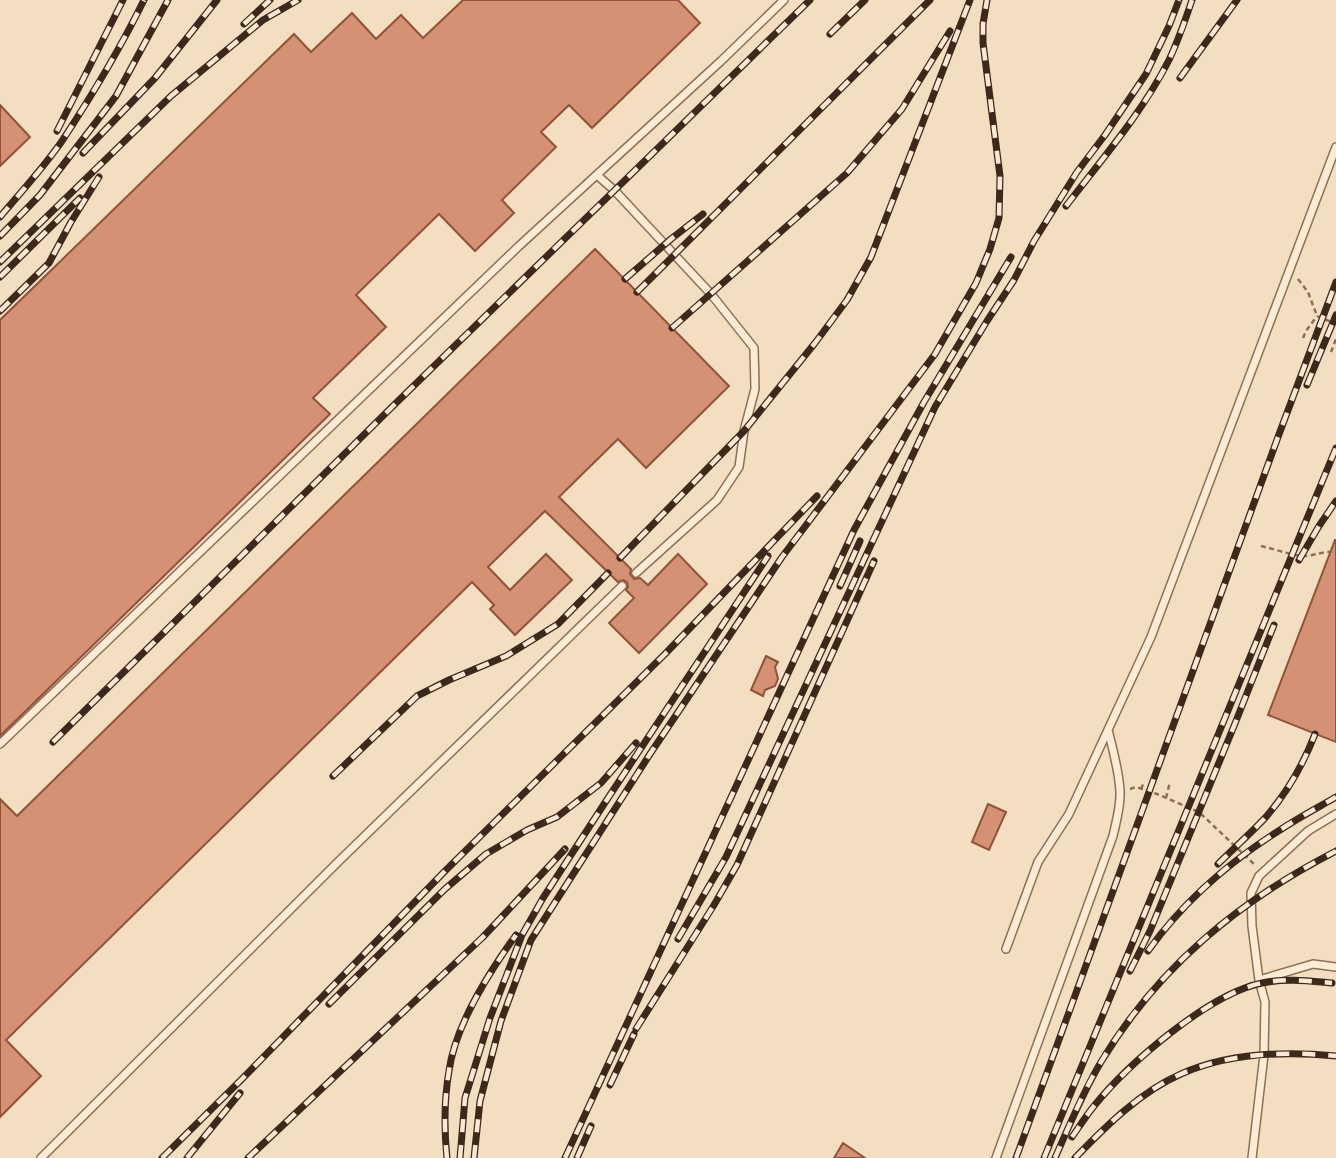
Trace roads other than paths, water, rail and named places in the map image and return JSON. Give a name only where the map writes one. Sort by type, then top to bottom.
[{"type":"lane","points":[[0,744],[519,246],[784,0]]},
{"type":"lane","points":[[1006,949],[1038,862],[1069,814],[1151,637],[1336,147]]},
{"type":"lane","points":[[597,175],[711,294],[754,348],[755,389],[744,431],[739,467],[717,500],[636,573]]},
{"type":"lane","points":[[41,1158],[340,860],[622,586]]},
{"type":"lane","points":[[996,1158],[1113,836],[1121,792],[1108,729]]},
{"type":"lane","points":[[1252,1158],[1264,1055],[1265,1002],[1259,980],[1252,926],[1251,893],[1259,876],[1308,831],[1336,814]]},
{"type":"lane","points":[[1259,980],[1313,964],[1336,967]]},
{"type":"railway","points":[[57,131],[123,0]]},
{"type":"railway","points":[[0,217],[62,141],[126,36],[144,0]]},
{"type":"railway","points":[[0,236],[40,195],[116,96],[168,0]]},
{"type":"railway","points":[[83,153],[155,78],[217,0]]},
{"type":"railway","points":[[244,24],[270,0]]},
{"type":"railway","points":[[0,262],[171,96],[263,20],[298,0]]},
{"type":"railway","points":[[53,742],[810,0]]},
{"type":"railway","points":[[830,34],[865,0]]},
{"type":"railway","points":[[637,292],[930,0]]},
{"type":"railway","points":[[620,558],[744,431],[847,300],[871,257],[970,0]]},
{"type":"railway","points":[[474,1158],[480,1101],[501,1021],[531,940],[650,754],[782,557],[935,354],[976,283],[999,218],[1000,176],[983,43],[987,0]]},
{"type":"railway","points":[[678,939],[726,857],[935,407],[1077,172],[1146,74],[1179,0]]},
{"type":"railway","points":[[1066,206],[1147,99],[1169,60],[1192,0]]},
{"type":"railway","points":[[1180,78],[1237,0]]},
{"type":"railway","points":[[672,328],[847,173],[902,109],[950,31]]},
{"type":"railway","points":[[0,311],[49,263],[99,177]]},
{"type":"railway","points":[[0,277],[80,198]]},
{"type":"railway","points":[[625,279],[703,214]]},
{"type":"railway","points":[[565,1158],[854,530],[924,402],[1011,257]]},
{"type":"railway","points":[[1016,1158],[1336,282]]},
{"type":"railway","points":[[1307,385],[1336,315]]},
{"type":"railway","points":[[1044,1158],[1336,448]]},
{"type":"railway","points":[[162,1158],[445,871],[665,654],[817,496]]},
{"type":"railway","points":[[1299,560],[1336,501]]},
{"type":"railway","points":[[840,586],[860,541]]},
{"type":"railway","points":[[460,1158],[465,1098],[490,1018],[522,935],[543,898],[768,556]]},
{"type":"railway","points":[[636,1029],[737,865],[874,561]]},
{"type":"railway","points":[[333,776],[417,696],[506,656],[558,624],[608,573]]},
{"type":"railway","points":[[1130,971],[1150,931],[1274,625]]},
{"type":"railway","points":[[1218,864],[1265,818],[1280,799],[1300,768],[1315,734]]},
{"type":"railway","points":[[329,1004],[445,889],[486,854],[527,830],[557,817],[601,783],[636,743]]},
{"type":"railway","points":[[1148,951],[1176,916],[1225,869],[1280,830],[1336,797]]},
{"type":"railway","points":[[248,1158],[483,937],[565,849]]},
{"type":"railway","points":[[1055,1158],[1101,1062],[1148,996],[1175,967],[1234,915],[1266,892],[1336,851]]},
{"type":"railway","points":[[447,1158],[445,1104],[447,1082],[458,1036],[495,965],[516,935]]},
{"type":"railway","points":[[1072,1137],[1094,1106],[1127,1071],[1170,1033],[1218,1001],[1241,990],[1271,981],[1332,983]]},
{"type":"railway","points":[[610,1085],[634,1034]]},
{"type":"railway","points":[[1075,1158],[1111,1122],[1138,1100],[1181,1074],[1218,1062],[1257,1055],[1336,1056]]},
{"type":"railway","points":[[187,1158],[240,1093]]},
{"type":"railway","points":[[577,1158],[591,1126]]}]
